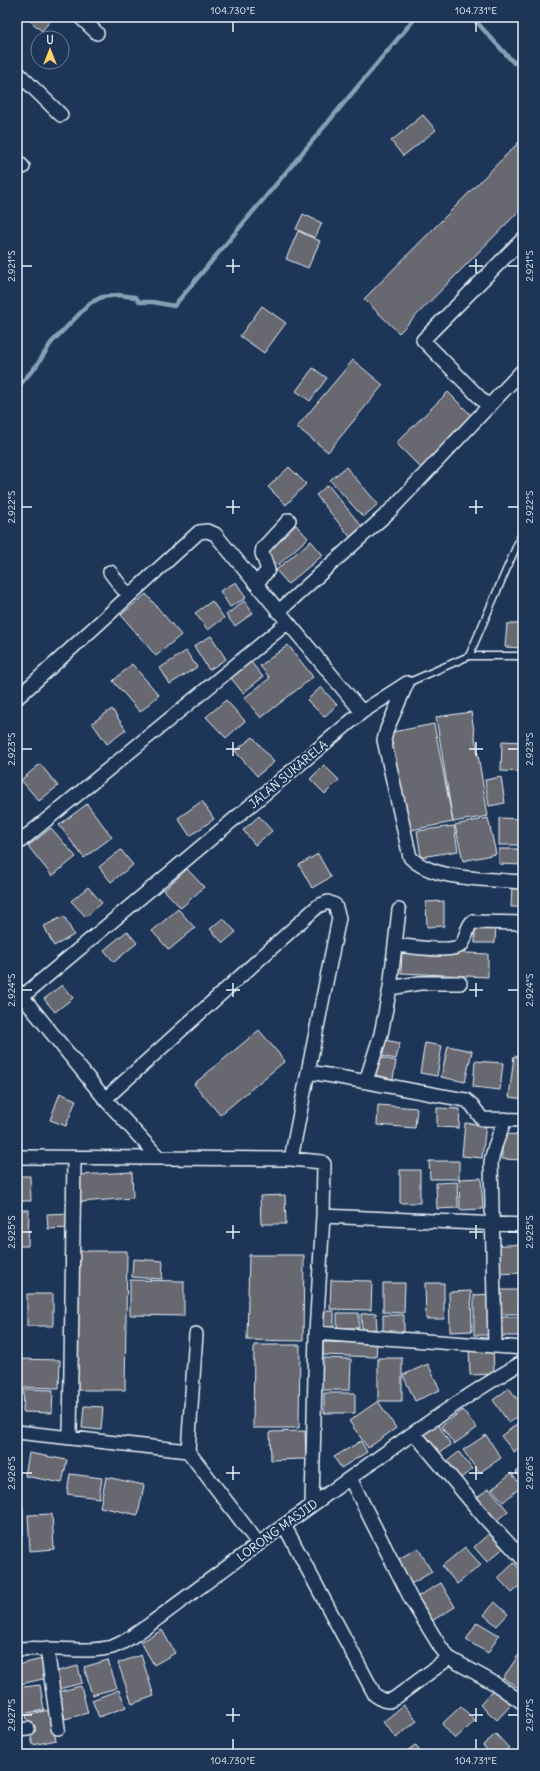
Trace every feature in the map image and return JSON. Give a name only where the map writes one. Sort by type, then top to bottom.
[{"type":"street","points":[[80,17],[97,33]]},
{"type":"street","points":[[17,72],[61,115]]},
{"type":"street","points":[[489,408],[423,340],[523,238]]},
{"type":"street","points":[[278,612],[389,512],[489,408],[523,370]]},
{"type":"street","points":[[256,584],[268,570],[262,553],[263,548],[289,520]]},
{"type":"street","points":[[17,698],[199,532],[207,531],[215,534],[362,712]]},
{"type":"street","points":[[110,572],[122,588],[130,594]]},
{"type":"street","points":[[17,844],[287,623]]},
{"type":"street","points":[[407,683],[386,729],[384,740],[410,858],[417,865],[453,876],[523,882]]},
{"type":"street","name":"JALAN SUKARELA","points":[[19,996],[362,712],[407,683]]},
{"type":"street","points":[[105,1099],[318,906],[328,902],[335,905],[339,918],[291,1159]]},
{"type":"street","points":[[366,1081],[381,1034],[390,988],[399,910]]},
{"type":"street","points":[[395,945],[440,949],[458,946],[462,943],[467,927],[472,922],[523,923]]},
{"type":"street","points":[[390,988],[420,983],[460,983]]},
{"type":"street","points":[[19,996],[105,1099],[159,1158]]},
{"type":"street","points":[[308,1072],[366,1081],[466,1100],[472,1105],[482,1119],[523,1120]]},
{"type":"street","points":[[495,1345],[491,1162],[505,1119]]},
{"type":"street","points":[[17,1157],[74,1159],[291,1159],[322,1162],[324,1164],[323,1216],[316,1333],[312,1504]]},
{"type":"street","points":[[70,1437],[74,1159]]},
{"type":"street","points":[[323,1216],[523,1225]]},
{"type":"street","points":[[316,1333],[523,1348]]},
{"type":"street","points":[[196,1334],[188,1451],[258,1543]]},
{"type":"street","name":"LORONG MASJID","points":[[17,1649],[99,1649],[113,1646],[149,1626],[312,1504],[496,1377],[523,1362]]},
{"type":"street","points":[[17,1432],[188,1451]]},
{"type":"street","points":[[414,1433],[485,1518],[523,1559]]},
{"type":"street","points":[[350,1478],[412,1601],[449,1658],[494,1683],[523,1703]]},
{"type":"street","points":[[284,1525],[375,1695],[380,1699],[389,1701],[395,1698],[449,1658]]},
{"type":"street","points":[[47,1648],[58,1728]]},
{"type":"lane","points":[[523,531],[469,656],[523,656]]},
{"type":"lane","name":"JALAN SUKARELA","points":[[407,683],[469,656]]},
{"type":"building","points":[[32,17],[53,17],[43,30],[29,20]]},
{"type":"building","points":[[423,115],[436,130],[403,156],[391,141]]},
{"type":"building","points":[[520,141],[523,144],[523,207],[399,333],[364,299]]},
{"type":"building","points":[[303,214],[322,223],[315,238],[296,229]]},
{"type":"building","points":[[298,231],[320,241],[308,268],[286,259]]},
{"type":"building","points":[[262,306],[286,323],[264,353],[240,336]]},
{"type":"building","points":[[353,360],[383,385],[328,452],[297,427]]},
{"type":"building","points":[[313,368],[327,378],[310,401],[296,391]]},
{"type":"building","points":[[448,392],[474,418],[422,469],[396,443]]},
{"type":"building","points":[[289,467],[306,484],[286,505],[268,487]]},
{"type":"building","points":[[346,467],[378,504],[363,517],[330,480]]},
{"type":"building","points":[[328,485],[363,528],[351,538],[316,495]]},
{"type":"building","points":[[296,525],[308,538],[277,566],[265,553]]},
{"type":"building","points":[[311,541],[323,555],[288,584],[276,570]]},
{"type":"building","points":[[236,582],[246,598],[230,607],[220,591]]},
{"type":"building","points":[[146,594],[181,635],[156,656],[121,615]]},
{"type":"building","points":[[212,601],[224,618],[208,630],[195,613]]},
{"type":"building","points":[[244,601],[253,613],[235,626],[226,615]]},
{"type":"building","points":[[507,624],[523,624],[523,648],[505,647]]},
{"type":"building","points":[[211,636],[226,659],[209,670],[194,646]]},
{"type":"building","points":[[288,645],[313,677],[261,718],[244,698],[270,678],[260,666]]},
{"type":"building","points":[[186,651],[197,667],[170,684],[160,668]]},
{"type":"building","points":[[251,662],[263,677],[243,693],[231,678]]},
{"type":"building","points":[[132,664],[159,695],[140,712],[113,681]]},
{"type":"building","points":[[521,665],[523,665],[523,728],[522,728]]},
{"type":"building","points":[[321,687],[337,705],[324,717],[307,700]]},
{"type":"building","points":[[226,700],[245,721],[226,738],[206,717]]},
{"type":"building","points":[[112,709],[126,730],[107,744],[92,723]]},
{"type":"building","points":[[471,712],[488,816],[453,822],[436,717]]},
{"type":"building","points":[[434,724],[453,822],[406,831],[387,733]]},
{"type":"building","points":[[253,737],[274,762],[257,776],[235,751]]},
{"type":"building","points":[[502,741],[523,742],[523,772],[501,771]]},
{"type":"building","points":[[40,764],[58,786],[39,801],[21,780]]},
{"type":"building","points":[[324,765],[339,780],[325,794],[310,779]]},
{"type":"building","points":[[501,777],[505,803],[489,806],[485,780]]},
{"type":"building","points":[[202,801],[214,819],[190,836],[178,818]]},
{"type":"building","points":[[87,804],[112,837],[84,858],[59,825]]},
{"type":"building","points":[[259,816],[272,831],[255,845],[243,830]]},
{"type":"building","points":[[488,818],[496,854],[463,861],[455,825]]},
{"type":"building","points":[[499,818],[523,819],[523,845],[499,845]]},
{"type":"building","points":[[454,826],[458,851],[421,857],[417,831]]},
{"type":"building","points":[[51,828],[76,857],[52,876],[28,846]]},
{"type":"building","points":[[499,849],[523,849],[523,865],[499,864]]},
{"type":"building","points":[[121,850],[133,865],[111,882],[99,867]]},
{"type":"building","points":[[318,854],[331,877],[312,888],[299,865]]},
{"type":"building","points":[[187,869],[204,887],[181,908],[164,890]]},
{"type":"building","points":[[512,885],[523,886],[523,907],[511,907]]},
{"type":"building","points":[[88,887],[102,903],[86,917],[71,901]]},
{"type":"building","points":[[444,901],[444,926],[427,927],[426,902]]},
{"type":"building","points":[[178,909],[195,928],[169,950],[152,931]]},
{"type":"building","points":[[64,916],[74,935],[54,946],[44,926]]},
{"type":"building","points":[[223,918],[236,932],[223,943],[210,929]]},
{"type":"building","points":[[475,924],[496,925],[495,943],[475,943]]},
{"type":"building","points":[[127,931],[137,943],[114,962],[104,950]]},
{"type":"building","points":[[402,950],[488,954],[488,977],[401,973]]},
{"type":"building","points":[[62,985],[73,998],[55,1012],[44,999]]},
{"type":"building","points":[[259,1030],[285,1061],[220,1115],[194,1084]]},
{"type":"building","points":[[380,1039],[400,1043],[396,1059],[377,1055]]},
{"type":"building","points":[[425,1043],[442,1046],[437,1076],[420,1073]]},
{"type":"building","points":[[448,1046],[472,1051],[465,1082],[441,1077]]},
{"type":"building","points":[[514,1056],[523,1058],[523,1099],[509,1097]]},
{"type":"building","points":[[379,1057],[396,1061],[393,1079],[375,1075]]},
{"type":"building","points":[[475,1061],[503,1063],[500,1090],[473,1087]]},
{"type":"building","points":[[60,1093],[76,1100],[66,1126],[50,1120]]},
{"type":"building","points":[[378,1105],[417,1108],[415,1128],[377,1125]]},
{"type":"building","points":[[437,1108],[460,1109],[459,1128],[437,1127]]},
{"type":"building","points":[[465,1123],[486,1125],[482,1158],[462,1156]]},
{"type":"building","points":[[502,1134],[523,1135],[523,1160],[502,1159]]},
{"type":"building","points":[[429,1161],[459,1161],[459,1179],[430,1179]]},
{"type":"building","points":[[400,1170],[420,1170],[420,1203],[400,1203]]},
{"type":"building","points":[[132,1172],[133,1198],[80,1202],[79,1175]]},
{"type":"building","points":[[17,1176],[30,1176],[31,1201],[17,1201]]},
{"type":"building","points":[[481,1178],[483,1209],[460,1210],[459,1179]]},
{"type":"building","points":[[457,1182],[458,1208],[437,1209],[436,1183]]},
{"type":"building","points":[[285,1195],[286,1224],[261,1224],[260,1196]]},
{"type":"building","points":[[17,1210],[29,1210],[28,1246],[17,1246]]},
{"type":"building","points":[[70,1213],[71,1228],[48,1229],[47,1214]]},
{"type":"building","points":[[523,1244],[523,1273],[494,1274],[493,1246]]},
{"type":"building","points":[[76,1251],[127,1251],[125,1390],[73,1390]]},
{"type":"building","points":[[249,1255],[304,1255],[303,1341],[247,1340]]},
{"type":"building","points":[[133,1259],[163,1261],[162,1279],[132,1277]]},
{"type":"building","points":[[130,1280],[184,1281],[184,1316],[130,1315]]},
{"type":"building","points":[[331,1280],[372,1281],[371,1310],[330,1309]]},
{"type":"building","points":[[383,1283],[405,1283],[404,1313],[383,1312]]},
{"type":"building","points":[[425,1283],[444,1283],[444,1319],[426,1319]]},
{"type":"building","points":[[497,1290],[518,1290],[519,1314],[498,1314]]},
{"type":"building","points":[[471,1291],[472,1331],[450,1332],[449,1292]]},
{"type":"building","points":[[27,1294],[53,1294],[53,1326],[27,1326]]},
{"type":"building","points":[[493,1294],[494,1335],[474,1335],[474,1295]]},
{"type":"building","points":[[320,1311],[334,1311],[334,1328],[320,1328]]},
{"type":"building","points":[[337,1313],[359,1313],[359,1328],[337,1328]]},
{"type":"building","points":[[376,1313],[377,1329],[362,1330],[361,1314]]},
{"type":"building","points":[[383,1315],[404,1315],[404,1332],[383,1332]]},
{"type":"building","points":[[498,1317],[523,1317],[523,1336],[498,1336]]},
{"type":"building","points":[[323,1342],[377,1343],[376,1357],[323,1355]]},
{"type":"building","points":[[254,1345],[300,1345],[299,1428],[253,1428]]},
{"type":"building","points":[[469,1348],[493,1348],[494,1374],[470,1375]]},
{"type":"building","points":[[322,1358],[351,1359],[350,1390],[321,1390]]},
{"type":"building","points":[[378,1358],[402,1358],[402,1401],[378,1401]]},
{"type":"building","points":[[17,1359],[60,1360],[59,1388],[17,1387]]},
{"type":"building","points":[[428,1364],[440,1390],[415,1401],[403,1375]]},
{"type":"building","points":[[509,1388],[523,1407],[523,1413],[509,1423],[493,1400]]},
{"type":"building","points":[[24,1389],[53,1390],[52,1413],[23,1412]]},
{"type":"building","points":[[324,1393],[355,1393],[355,1413],[324,1413]]},
{"type":"building","points":[[378,1401],[396,1428],[368,1448],[349,1421]]},
{"type":"building","points":[[84,1406],[103,1407],[101,1430],[82,1428]]},
{"type":"building","points":[[463,1410],[477,1428],[454,1444],[441,1426]]},
{"type":"building","points":[[523,1419],[523,1445],[514,1452],[501,1436]]},
{"type":"building","points":[[437,1423],[451,1445],[436,1455],[421,1433]]},
{"type":"building","points":[[305,1431],[306,1459],[271,1460],[270,1432]]},
{"type":"building","points":[[486,1435],[501,1458],[479,1473],[463,1450]]},
{"type":"building","points":[[361,1441],[367,1452],[341,1468],[334,1457]]},
{"type":"building","points":[[459,1452],[472,1469],[460,1479],[446,1462]]},
{"type":"building","points":[[29,1453],[67,1460],[62,1483],[25,1476]]},
{"type":"building","points":[[523,1467],[523,1481],[516,1472]]},
{"type":"building","points":[[511,1473],[522,1486],[503,1502],[492,1489]]},
{"type":"building","points":[[70,1474],[102,1478],[99,1498],[67,1494]]},
{"type":"building","points":[[106,1477],[144,1485],[138,1515],[100,1507]]},
{"type":"building","points":[[489,1488],[508,1511],[496,1521],[477,1498]]},
{"type":"building","points":[[17,1507],[23,1507],[23,1536],[17,1536]]},
{"type":"building","points":[[52,1514],[54,1549],[30,1551],[28,1515]]},
{"type":"building","points":[[494,1529],[507,1545],[487,1562],[474,1547]]},
{"type":"building","points":[[465,1547],[481,1565],[457,1584],[442,1566]]},
{"type":"building","points":[[418,1548],[432,1572],[409,1585],[395,1561]]},
{"type":"building","points":[[514,1563],[523,1573],[523,1583],[512,1593],[498,1578]]},
{"type":"building","points":[[441,1583],[455,1607],[430,1622],[415,1598]]},
{"type":"building","points":[[495,1602],[508,1614],[497,1626],[484,1615]]},
{"type":"building","points":[[477,1622],[499,1635],[488,1653],[466,1640]]},
{"type":"building","points":[[162,1630],[175,1653],[154,1665],[141,1642]]},
{"type":"building","points":[[520,1653],[523,1655],[523,1686],[520,1689],[503,1678]]},
{"type":"building","points":[[141,1655],[154,1696],[132,1704],[118,1663]]},
{"type":"building","points":[[42,1659],[47,1678],[21,1684],[17,1665]]},
{"type":"building","points":[[108,1660],[117,1688],[92,1695],[84,1667]]},
{"type":"building","points":[[78,1666],[82,1683],[59,1689],[54,1672]]},
{"type":"building","points":[[40,1685],[44,1710],[20,1714],[17,1688]]},
{"type":"building","points":[[81,1686],[88,1713],[65,1719],[58,1692]]},
{"type":"building","points":[[495,1688],[513,1703],[497,1720],[480,1705]]},
{"type":"building","points":[[119,1690],[126,1707],[99,1717],[92,1700]]},
{"type":"building","points":[[404,1705],[417,1721],[396,1738],[383,1722]]},
{"type":"building","points":[[461,1706],[475,1721],[455,1739],[442,1724]]},
{"type":"building","points":[[49,1710],[56,1740],[33,1745],[26,1715]]},
{"type":"building","points":[[496,1734],[509,1748],[502,1754],[490,1754],[483,1745]]},
{"type":"building","points":[[415,1745],[422,1754],[403,1754]]},
{"type":"waterway","points":[[17,388],[37,365],[51,343],[90,303],[102,297],[118,295],[135,297],[140,302],[153,302],[174,306],[416,17]]},
{"type":"waterway","points":[[472,17],[514,63],[523,58]]}]
